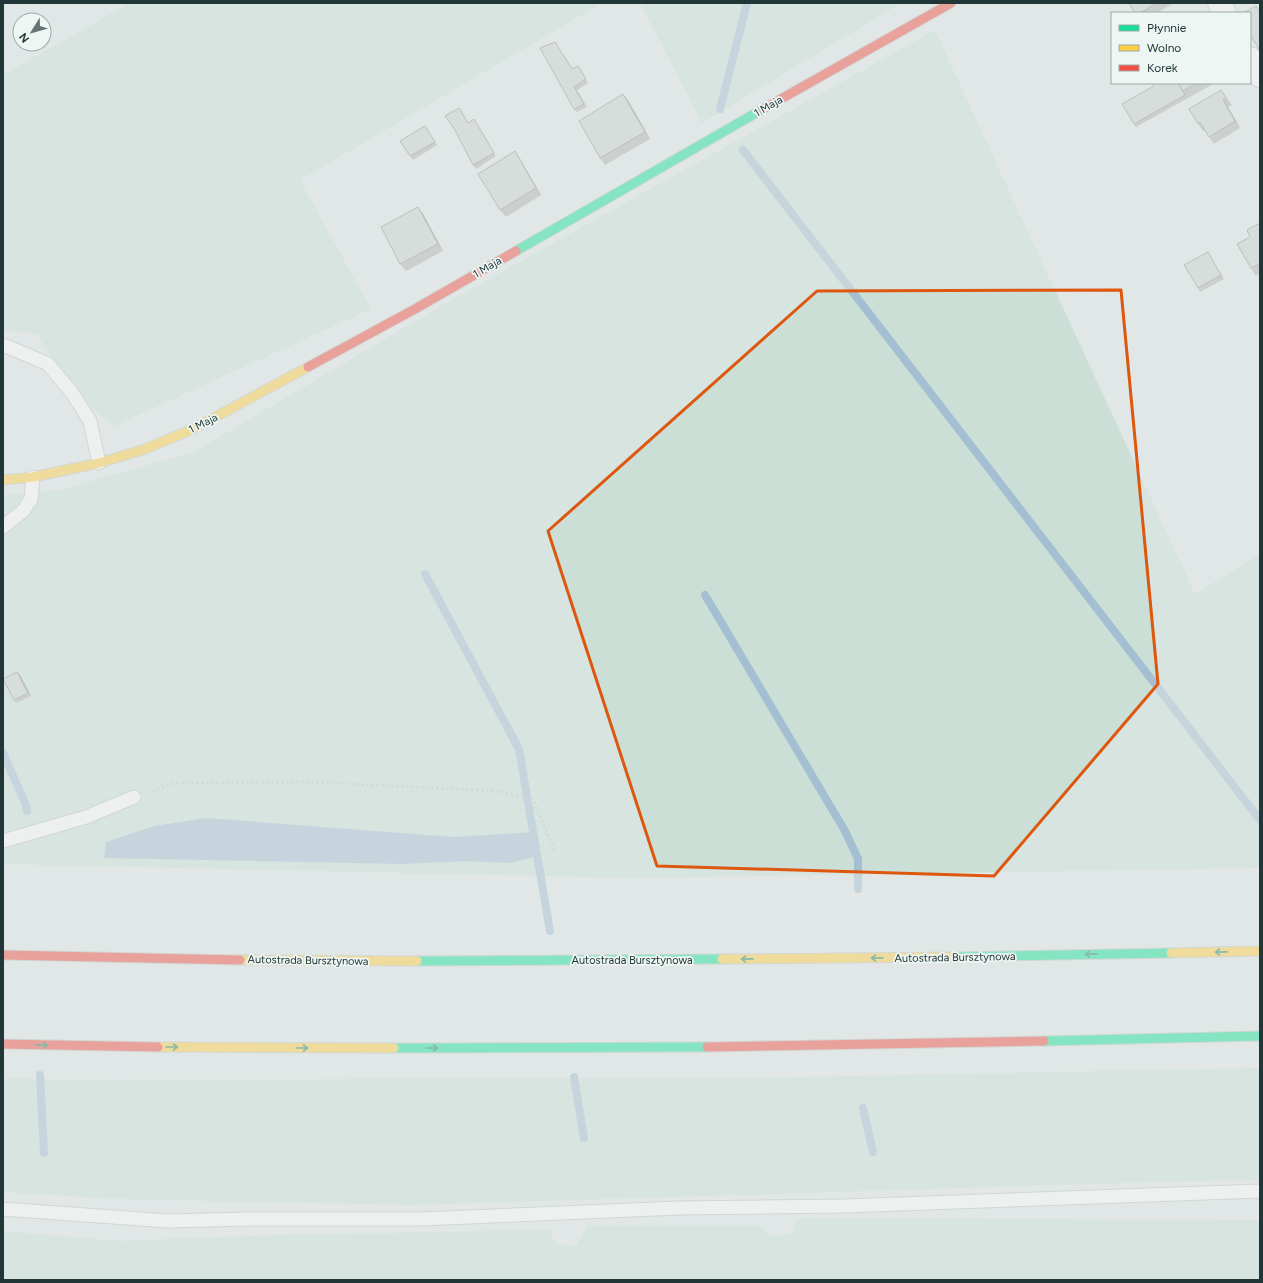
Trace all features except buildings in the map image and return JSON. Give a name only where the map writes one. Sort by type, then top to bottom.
[{"type":"main road","name":"1 Maja","points":[[3,480],[33,477],[99,463],[144,449],[200,425],[415,309],[866,50],[951,3]]},
{"type":"main road","name":"Autostrada Bursztynowa","points":[[3,954],[98,958],[380,961],[959,957],[1260,951]]},
{"type":"main road","points":[[3,1044],[112,1047],[662,1047],[1260,1036]]},
{"type":"street","points":[[1219,3],[1224,12]]},
{"type":"street","points":[[1251,60],[1260,76]]},
{"type":"lane","points":[[3,346],[48,364],[72,393],[90,421],[99,463]]},
{"type":"lane","points":[[3,527],[24,510],[31,499],[33,477]]},
{"type":"lane","points":[[3,841],[86,817],[134,797]]},
{"type":"lane","points":[[3,1209],[168,1221],[248,1219],[421,1219],[678,1208],[844,1206],[1260,1191]]},
{"type":"path","points":[[134,797],[174,783],[312,782],[498,791],[533,800],[555,851]]},
{"type":"highlighted area","points":[[1121,290],[1158,684],[994,876],[657,866],[548,531],[817,291]]},
{"type":"green space","points":[[130,3],[602,3],[300,180],[371,309],[114,426],[72,393],[37,334],[3,330],[3,75],[44,52],[52,52],[52,47]]},
{"type":"green space","points":[[640,3],[901,3],[702,123]]},
{"type":"green space","points":[[935,30],[1195,594],[1260,554],[1260,868],[631,878],[3,864],[3,495],[60,490],[194,452],[453,299]]},
{"type":"green space","points":[[1260,1068],[1260,1180],[412,1205],[115,1199],[3,1192],[3,1079],[752,1078]]},
{"type":"green space","points":[[798,1218],[1260,1220],[1260,1280],[3,1280],[3,1231],[119,1241],[278,1235],[549,1230],[555,1244],[576,1246],[588,1225],[759,1225],[771,1236],[792,1234]]},
{"type":"water","points":[[207,818],[453,837],[535,832],[539,856],[510,863],[466,861],[402,864],[104,858],[106,842],[154,826]]},
{"type":"waterway","points":[[720,109],[747,3]]},
{"type":"waterway","points":[[743,150],[1260,820]]},
{"type":"waterway","points":[[425,574],[519,749],[550,931]]},
{"type":"waterway","points":[[705,595],[845,831],[858,859],[858,889]]},
{"type":"waterway","points":[[3,753],[26,805],[27,811]]},
{"type":"waterway","points":[[40,1075],[44,1153]]},
{"type":"waterway","points":[[574,1077],[584,1138]]},
{"type":"waterway","points":[[863,1108],[873,1152]]},
{"type":"traffic: fast","points":[[516,251],[763,109]]},
{"type":"traffic: fast","points":[[952,957],[1171,953]]},
{"type":"traffic: fast","points":[[417,961],[722,959]]},
{"type":"traffic: fast","points":[[1044,1041],[1260,1036]]},
{"type":"traffic: fast","points":[[394,1048],[707,1047]]},
{"type":"traffic: slow","points":[[3,480],[33,477],[99,463],[145,449],[193,429],[308,367]]},
{"type":"traffic: slow","points":[[1171,953],[1260,951]]},
{"type":"traffic: slow","points":[[722,959],[952,957]]},
{"type":"traffic: slow","points":[[240,960],[417,961]]},
{"type":"traffic: slow","points":[[158,1047],[394,1048]]},
{"type":"traffic: jam","points":[[763,109],[951,3]]},
{"type":"traffic: jam","points":[[308,367],[415,309],[516,251]]},
{"type":"traffic: jam","points":[[3,955],[240,960]]},
{"type":"traffic: jam","points":[[707,1047],[1044,1041]]},
{"type":"traffic: jam","points":[[3,1044],[158,1047]]}]
